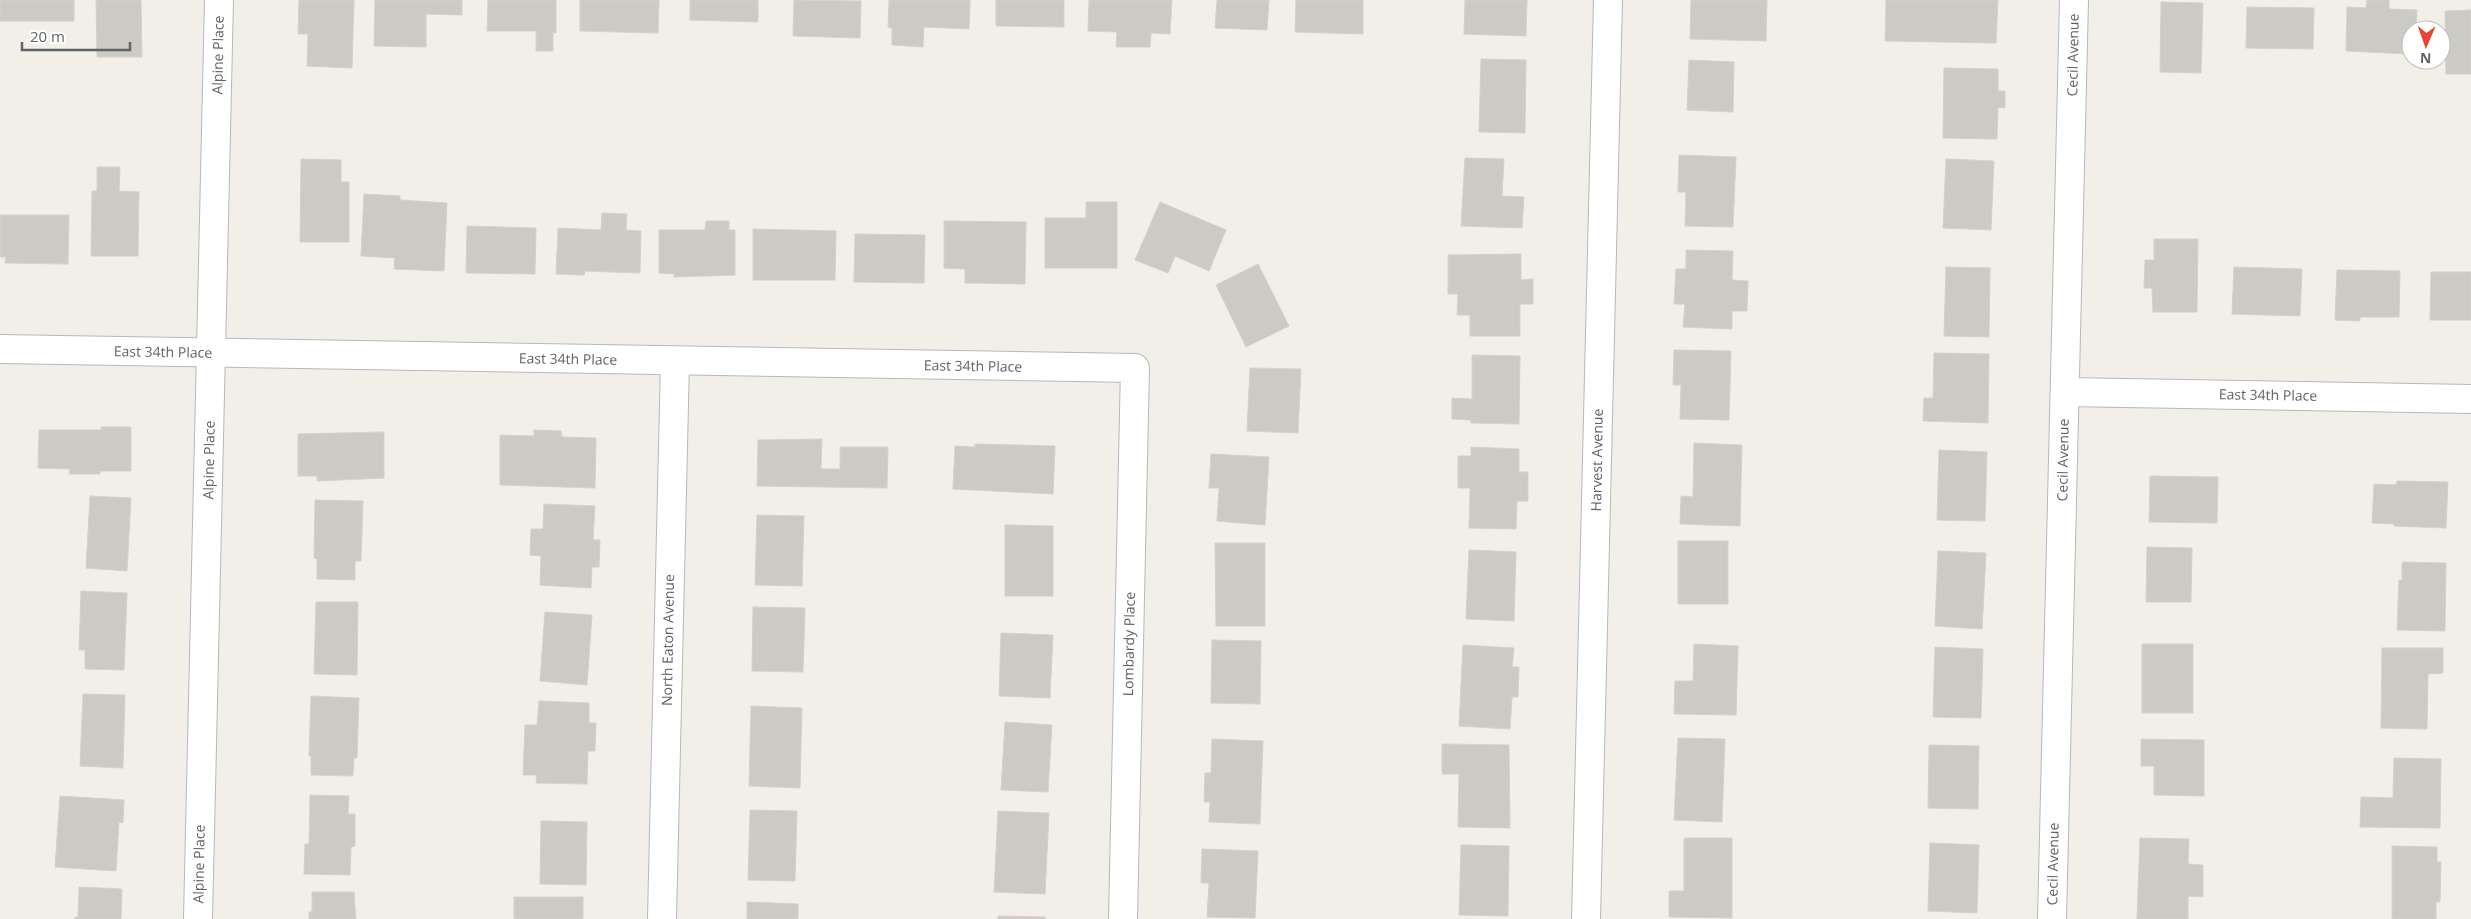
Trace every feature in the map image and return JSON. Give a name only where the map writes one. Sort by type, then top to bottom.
[{"type":"street","name":"Alpine Place","points":[[198,919],[219,0]]},
{"type":"street","name":"Harvest Avenue","points":[[1586,919],[1608,0]]},
{"type":"street","name":"Cecil Avenue","points":[[2052,919],[2074,0]]},
{"type":"street","name":"East 34th Place","points":[[0,349],[1135,368]]},
{"type":"street","name":"North Eaton Avenue","points":[[662,919],[674,361]]},
{"type":"street","name":"Lombardy Place","points":[[1123,919],[1135,368]]},
{"type":"street","name":"East 34th Place","points":[[2065,392],[2471,399]]},
{"type":"building","points":[[0,0],[74,0],[74,21],[0,21]]},
{"type":"building","points":[[96,0],[141,0],[142,57],[97,57]]},
{"type":"building","points":[[299,0],[354,0],[352,68],[307,66],[308,34],[298,34]]},
{"type":"building","points":[[375,0],[462,0],[462,15],[426,14],[426,47],[374,46]]},
{"type":"building","points":[[488,0],[556,0],[556,33],[553,32],[553,51],[536,51],[536,31],[487,31]]},
{"type":"building","points":[[580,0],[659,0],[658,33],[580,31]]},
{"type":"building","points":[[690,0],[758,0],[758,22],[690,20]]},
{"type":"building","points":[[794,0],[861,1],[860,38],[793,36]]},
{"type":"building","points":[[889,0],[970,0],[969,29],[924,27],[923,47],[892,45],[892,28],[888,27]]},
{"type":"building","points":[[996,0],[1064,0],[1064,27],[996,26]]},
{"type":"building","points":[[1089,0],[1172,0],[1170,34],[1151,33],[1150,47],[1116,47],[1117,32],[1088,31]]},
{"type":"building","points":[[1217,0],[1269,0],[1267,30],[1215,28]]},
{"type":"building","points":[[1296,0],[1363,0],[1363,34],[1295,32]]},
{"type":"building","points":[[1465,0],[1527,0],[1526,36],[1464,34]]},
{"type":"building","points":[[1691,0],[1767,0],[1766,41],[1690,39]]},
{"type":"building","points":[[1886,0],[1998,0],[1996,43],[1885,41]]},
{"type":"building","points":[[2367,0],[2389,0],[2389,9],[2417,10],[2416,20],[2401,20],[2401,54],[2346,51],[2347,7],[2366,8]]},
{"type":"building","points":[[2161,2],[2203,3],[2201,73],[2160,72]]},
{"type":"building","points":[[2247,7],[2314,8],[2313,49],[2246,48]]},
{"type":"building","points":[[2471,10],[2471,74],[2446,74],[2446,70],[2451,70],[2451,20],[2445,20],[2445,11]]},
{"type":"building","points":[[1481,59],[1526,60],[1525,133],[1479,132]]},
{"type":"building","points":[[1689,60],[1734,62],[1733,112],[1687,110]]},
{"type":"building","points":[[1944,68],[1998,69],[1998,91],[2005,91],[2005,108],[1998,107],[1997,139],[1943,138]]},
{"type":"building","points":[[1679,155],[1736,157],[1733,227],[1685,226],[1686,192],[1678,192]]},
{"type":"building","points":[[1465,158],[1504,159],[1502,196],[1524,197],[1522,228],[1461,226]]},
{"type":"building","points":[[301,159],[341,160],[341,182],[349,182],[349,242],[300,242]]},
{"type":"building","points":[[1946,159],[1994,161],[1991,230],[1943,228]]},
{"type":"building","points":[[97,167],[120,167],[119,191],[139,192],[138,256],[91,256],[92,191],[97,191]]},
{"type":"building","points":[[364,194],[400,196],[400,200],[447,203],[444,271],[394,269],[395,258],[361,256]]},
{"type":"building","points":[[1086,202],[1117,202],[1117,268],[1045,268],[1045,218],[1086,218]]},
{"type":"building","points":[[1160,202],[1226,230],[1209,271],[1175,256],[1168,273],[1135,260]]},
{"type":"building","points":[[602,213],[627,214],[626,230],[641,231],[640,273],[585,271],[584,275],[556,274],[558,228],[601,230]]},
{"type":"building","points":[[0,215],[69,215],[68,264],[5,263],[6,257],[0,257]]},
{"type":"building","points":[[706,221],[729,221],[729,230],[735,230],[735,275],[674,277],[674,274],[659,273],[659,230],[705,230]]},
{"type":"building","points":[[944,221],[1026,222],[1025,284],[965,283],[965,269],[944,268]]},
{"type":"building","points":[[467,226],[536,228],[535,274],[466,273]]},
{"type":"building","points":[[753,229],[836,231],[835,280],[753,280]]},
{"type":"building","points":[[855,234],[925,235],[924,283],[854,282]]},
{"type":"building","points":[[2154,239],[2198,239],[2197,312],[2153,312],[2152,288],[2144,288],[2145,260],[2154,260]]},
{"type":"building","points":[[1686,250],[1733,251],[1732,280],[1748,281],[1747,311],[1732,311],[1732,329],[1683,327],[1685,304],[1674,304],[1676,269],[1686,269]]},
{"type":"building","points":[[1521,254],[1521,280],[1533,279],[1533,304],[1520,304],[1520,336],[1470,336],[1470,315],[1457,315],[1458,294],[1448,294],[1448,255]]},
{"type":"building","points":[[1258,264],[1289,326],[1246,347],[1216,285]]},
{"type":"building","points":[[1946,267],[1990,268],[1989,337],[1944,336]]},
{"type":"building","points":[[2234,267],[2302,269],[2300,316],[2232,314]]},
{"type":"building","points":[[2337,270],[2400,271],[2399,317],[2360,317],[2360,321],[2335,320]]},
{"type":"building","points":[[2431,272],[2471,272],[2471,320],[2430,320]]},
{"type":"building","points":[[1674,350],[1731,351],[1729,420],[1680,419],[1681,385],[1673,385]]},
{"type":"building","points":[[1934,353],[1989,354],[1988,423],[1923,421],[1924,398],[1933,398]]},
{"type":"building","points":[[1472,355],[1520,356],[1519,424],[1471,423],[1471,420],[1452,419],[1452,398],[1472,399]]},
{"type":"building","points":[[1250,368],[1301,369],[1298,433],[1247,431]]},
{"type":"building","points":[[101,427],[131,427],[131,471],[69,474],[70,469],[38,468],[39,430],[101,430]]},
{"type":"building","points":[[534,430],[561,431],[562,437],[596,438],[595,488],[500,485],[500,435],[534,436]]},
{"type":"building","points":[[384,432],[384,478],[317,481],[317,476],[298,476],[298,434]]},
{"type":"building","points":[[822,439],[821,469],[840,469],[840,447],[888,447],[887,488],[757,486],[758,440]]},
{"type":"building","points":[[1694,443],[1742,445],[1740,526],[1680,524],[1681,496],[1693,497]]},
{"type":"building","points":[[975,444],[1055,446],[1053,494],[953,489],[955,446],[975,447]]},
{"type":"building","points":[[1471,447],[1519,449],[1519,472],[1528,472],[1528,501],[1517,501],[1516,529],[1469,528],[1470,488],[1458,488],[1458,456],[1471,456]]},
{"type":"building","points":[[1939,450],[1987,452],[1985,521],[1937,520]]},
{"type":"building","points":[[1211,454],[1269,457],[1265,525],[1217,521],[1219,488],[1209,488]]},
{"type":"building","points":[[2150,476],[2218,477],[2217,523],[2149,522]]},
{"type":"building","points":[[2397,481],[2448,482],[2446,528],[2394,526],[2394,524],[2372,523],[2374,484],[2396,485]]},
{"type":"building","points":[[90,496],[131,498],[127,571],[86,568]]},
{"type":"building","points":[[315,500],[363,501],[361,561],[355,561],[355,580],[317,579],[317,559],[314,558]]},
{"type":"building","points":[[544,504],[595,506],[593,540],[600,540],[599,567],[592,567],[591,588],[540,585],[541,556],[530,555],[531,529],[543,529]]},
{"type":"building","points":[[757,515],[804,516],[802,586],[755,585]]},
{"type":"building","points":[[1005,525],[1053,526],[1053,596],[1005,596]]},
{"type":"building","points":[[1678,541],[1728,541],[1728,604],[1678,604]]},
{"type":"building","points":[[1215,543],[1265,543],[1265,626],[1216,626]]},
{"type":"building","points":[[2147,547],[2192,548],[2191,602],[2146,602]]},
{"type":"building","points":[[1469,550],[1516,552],[1514,621],[1466,619]]},
{"type":"building","points":[[1938,551],[1986,553],[1982,629],[1935,626]]},
{"type":"building","points":[[2402,562],[2446,563],[2445,631],[2397,630],[2399,580],[2402,580]]},
{"type":"building","points":[[81,591],[127,593],[124,670],[85,669],[85,650],[79,650]]},
{"type":"building","points":[[316,602],[358,602],[357,675],[314,674]]},
{"type":"building","points":[[753,607],[805,608],[803,672],[752,671]]},
{"type":"building","points":[[545,612],[592,615],[587,685],[540,681]]},
{"type":"building","points":[[1001,633],[1053,635],[1050,698],[999,696]]},
{"type":"building","points":[[1212,640],[1261,641],[1260,704],[1211,703]]},
{"type":"building","points":[[1694,644],[1738,646],[1736,715],[1674,714],[1675,681],[1693,681]]},
{"type":"building","points":[[2142,644],[2193,644],[2193,713],[2142,713]]},
{"type":"building","points":[[1463,645],[1514,648],[1512,667],[1519,667],[1518,697],[1512,697],[1510,729],[1459,726]]},
{"type":"building","points":[[1935,647],[1983,649],[1981,718],[1933,717]]},
{"type":"building","points":[[2382,648],[2443,648],[2443,673],[2428,674],[2427,729],[2381,728]]},
{"type":"building","points":[[83,694],[125,695],[123,768],[80,766]]},
{"type":"building","points":[[311,696],[359,698],[357,758],[354,758],[353,776],[311,775],[311,756],[309,756]]},
{"type":"building","points":[[539,701],[589,703],[589,723],[596,723],[595,751],[588,751],[587,784],[536,783],[537,775],[523,775],[525,725],[537,725]]},
{"type":"building","points":[[751,706],[802,708],[800,788],[749,786]]},
{"type":"building","points":[[1005,722],[1052,725],[1048,792],[1001,790]]},
{"type":"building","points":[[1678,738],[1725,739],[1722,822],[1674,820]]},
{"type":"building","points":[[1212,739],[1263,741],[1260,824],[1209,822],[1210,802],[1204,802],[1205,773],[1211,773]]},
{"type":"building","points":[[2141,739],[2204,740],[2204,796],[2154,795],[2154,766],[2141,766]]},
{"type":"building","points":[[1442,744],[1509,745],[1510,828],[1458,827],[1459,774],[1442,774]]},
{"type":"building","points":[[1929,745],[1979,746],[1978,809],[1928,808]]},
{"type":"building","points":[[2394,758],[2441,759],[2440,828],[2360,827],[2361,797],[2393,798]]},
{"type":"building","points":[[310,795],[349,796],[348,814],[355,814],[355,846],[351,847],[350,875],[304,874],[305,844],[309,844]]},
{"type":"building","points":[[60,796],[124,800],[123,823],[119,822],[116,871],[55,867]]},
{"type":"building","points":[[750,810],[797,811],[795,881],[748,880]]},
{"type":"building","points":[[998,811],[1049,813],[1045,894],[994,892]]},
{"type":"building","points":[[541,821],[587,822],[586,885],[540,884]]},
{"type":"building","points":[[1684,838],[1732,838],[1732,918],[1669,917],[1669,891],[1684,891]]},
{"type":"building","points":[[2140,838],[2189,839],[2188,864],[2203,865],[2203,897],[2188,896],[2188,919],[2137,919]]},
{"type":"building","points":[[1930,843],[1979,845],[1977,913],[1928,911]]},
{"type":"building","points":[[1461,845],[1509,846],[1508,916],[1459,915]]},
{"type":"building","points":[[2392,846],[2437,847],[2437,862],[2441,862],[2440,902],[2436,902],[2436,919],[2392,919]]},
{"type":"building","points":[[1202,849],[1258,851],[1255,918],[1207,917],[1209,883],[1201,883]]},
{"type":"building","points":[[79,887],[122,889],[121,919],[75,919],[75,917],[78,917]]},
{"type":"building","points":[[312,892],[354,892],[356,919],[309,919],[309,912],[312,912]]},
{"type":"building","points":[[514,897],[583,897],[583,919],[514,919]]},
{"type":"building","points":[[747,902],[798,904],[798,919],[747,919]]},
{"type":"building","points":[[998,916],[1045,917],[1045,919],[998,919]]}]
